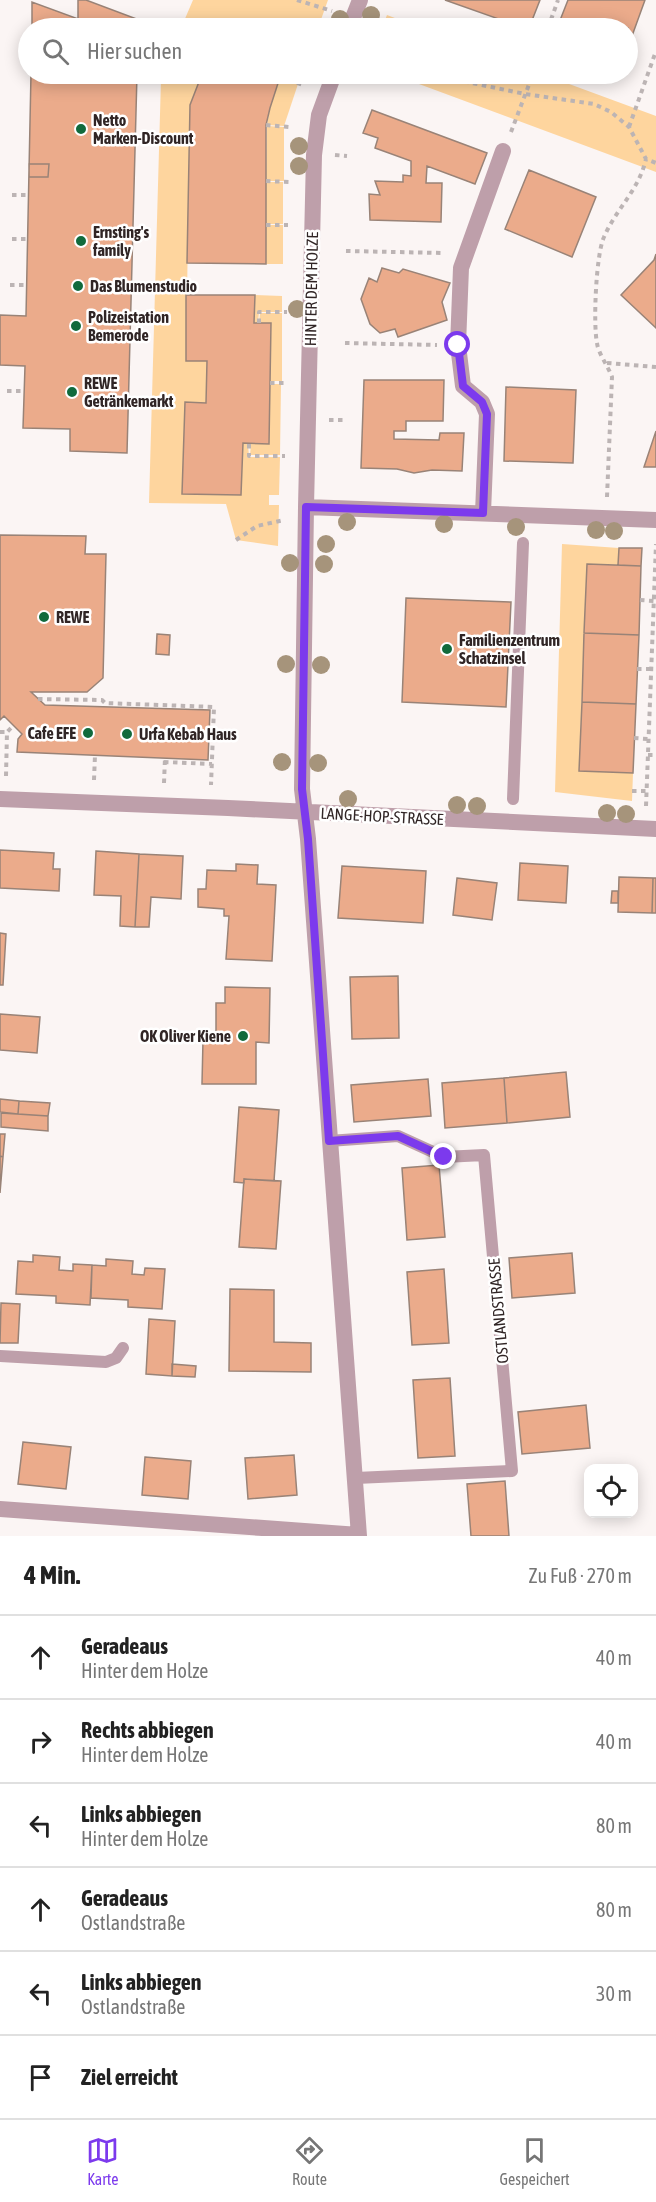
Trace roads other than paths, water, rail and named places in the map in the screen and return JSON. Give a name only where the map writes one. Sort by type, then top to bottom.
[{"type":"street","points":[[353,18],[360,0]]},
{"type":"street","name":"HINTER DEM HOLZE","points":[[304,812],[302,789],[306,507],[314,155],[319,115],[330,84]]},
{"type":"street","points":[[483,513],[487,414],[482,402],[463,386],[458,345],[461,268],[503,151]]},
{"type":"street","points":[[306,507],[656,520]]},
{"type":"street","name":"LANGE-HOP-STRASSE","points":[[0,799],[656,829]]},
{"type":"street","points":[[0,1509],[359,1536],[308,839],[304,812]]},
{"type":"lane","points":[[513,799],[523,543]]},
{"type":"lane","name":"OSTLANDSTRASSE","points":[[329,1141],[398,1136],[444,1157],[484,1155],[512,1471],[356,1478]]},
{"type":"lane","points":[[0,1356],[106,1362],[116,1358],[123,1348]]},
{"type":"place","name":"Netto Marken-Discount","points":[[81,129]]},
{"type":"place","name":"Ernsting's family","points":[[81,241]]},
{"type":"place","name":"Das Blumenstudio","points":[[78,286]]},
{"type":"place","name":"Polizeistation Bemerode","points":[[76,326]]},
{"type":"place","name":"REWE Getränkemarkt","points":[[72,392]]},
{"type":"place","name":"REWE","points":[[44,617]]},
{"type":"place","name":"Familienzentrum Schatzinsel","points":[[447,649]]},
{"type":"place","name":"Cafe EFE","points":[[88,733]]},
{"type":"place","name":"Urfa Kebab Haus","points":[[127,734]]},
{"type":"place","name":"OK Oliver Kiene","points":[[243,1036]]}]
